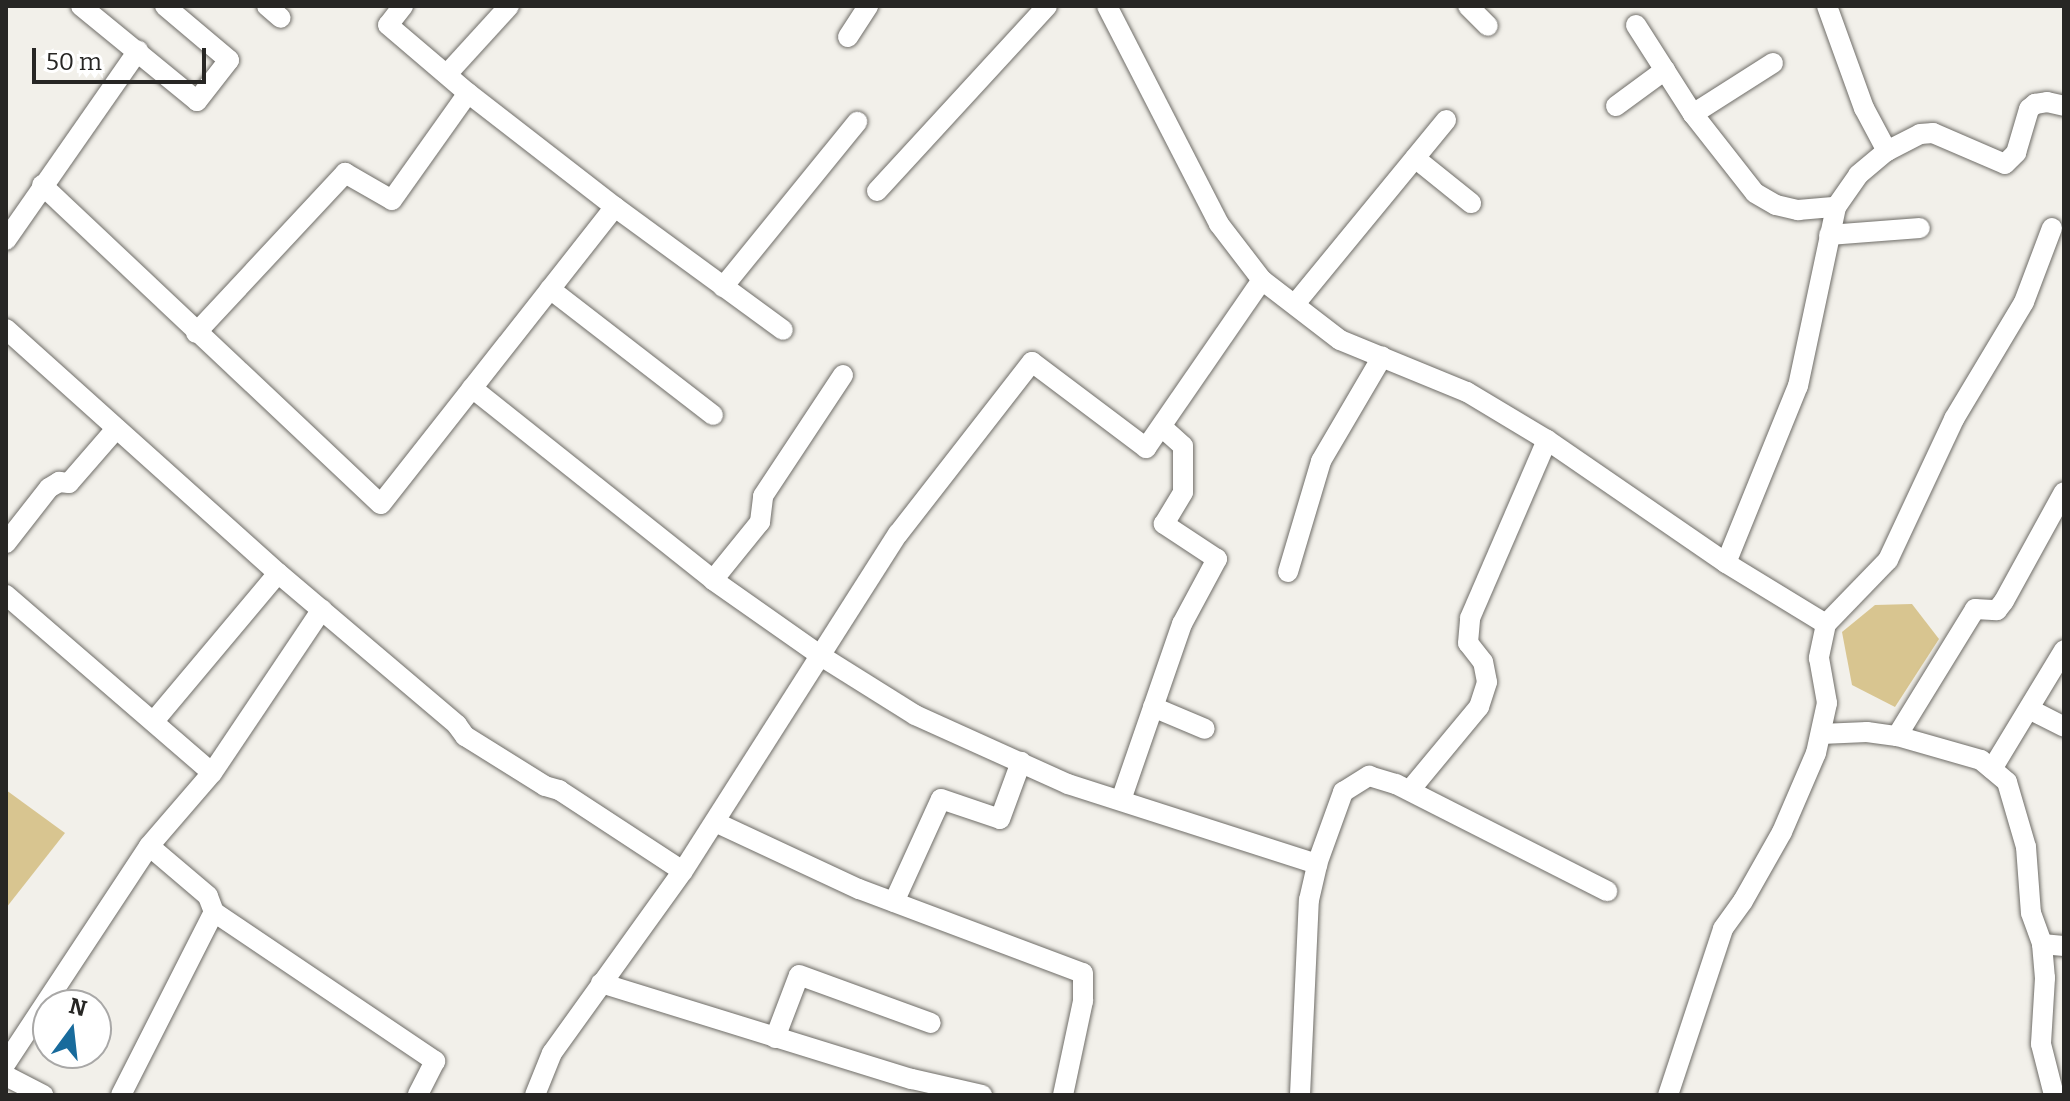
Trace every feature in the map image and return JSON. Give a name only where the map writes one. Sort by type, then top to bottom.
[{"type":"street","points":[[81,6],[197,101],[229,60],[165,6]]},
{"type":"street","points":[[403,6],[388,25],[468,93],[615,207],[783,330]]},
{"type":"street","points":[[447,74],[509,6]]},
{"type":"street","points":[[848,37],[868,6]]},
{"type":"street","points":[[877,191],[1047,6]]},
{"type":"street","points":[[1107,6],[1219,224],[1262,280],[1340,340],[1467,392],[1547,440],[1726,563],[1826,624]]},
{"type":"street","points":[[1468,6],[1488,26]]},
{"type":"street","points":[[1827,6],[1864,108],[1887,151]]},
{"type":"street","points":[[1636,25],[1693,114],[1755,193],[1776,205],[1798,210],[1836,207]]},
{"type":"street","points":[[8,234],[138,51]]},
{"type":"street","points":[[1693,114],[1773,63]]},
{"type":"street","points":[[1616,106],[1665,70]]},
{"type":"street","points":[[196,333],[345,173],[392,200],[468,93]]},
{"type":"street","points":[[1726,563],[1798,386],[1836,207],[1858,175],[1887,151],[1920,134],[1933,133],[2005,164],[2016,153],[2029,109],[2035,104],[2047,102],[2064,106]]},
{"type":"street","points":[[1295,304],[1446,120]]},
{"type":"street","points":[[723,287],[857,122]]},
{"type":"street","points":[[1415,158],[1471,203]]},
{"type":"street","points":[[42,185],[381,504],[615,207]]},
{"type":"street","points":[[1829,235],[1920,228]]},
{"type":"street","points":[[1668,1095],[1723,929],[1743,901],[1782,832],[1816,753],[1827,703],[1819,658],[1826,624],[1888,560],[1954,419],[2024,302],[2052,228]]},
{"type":"street","points":[[535,1095],[552,1053],[683,871],[898,534],[1032,362],[1146,448],[1262,280]]},
{"type":"street","points":[[550,289],[713,415]]},
{"type":"street","points":[[6,329],[278,573],[457,725],[465,736],[545,786],[559,790],[683,871]]},
{"type":"street","points":[[1288,572],[1321,461],[1382,357]]},
{"type":"street","points":[[713,580],[760,522],[763,496],[843,375]]},
{"type":"street","points":[[472,388],[713,580],[821,656],[915,715],[1068,784],[1317,864]]},
{"type":"street","points":[[1121,800],[1182,624],[1217,559],[1164,524],[1183,492],[1183,446],[1162,427]]},
{"type":"street","points":[[6,543],[49,488],[59,482],[69,483],[116,429]]},
{"type":"street","points":[[1410,790],[1479,707],[1487,682],[1483,662],[1468,643],[1470,618],[1547,440]]},
{"type":"street","points":[[1897,736],[1975,609],[1997,610],[2064,492]]},
{"type":"street","points":[[154,721],[278,573]]},
{"type":"street","points":[[6,595],[212,773]]},
{"type":"street","points":[[6,1063],[149,846],[212,773],[322,609]]},
{"type":"street","points":[[1992,769],[2064,650]]},
{"type":"street","points":[[1153,707],[1205,729]]},
{"type":"street","points":[[2029,709],[2064,727]]},
{"type":"street","points":[[1821,734],[1867,732],[1897,736],[1981,760],[2007,782],[2026,847],[2031,913],[2042,944],[2045,978],[2041,1044],[2054,1095]]},
{"type":"street","points":[[894,902],[941,799],[1000,819],[1021,762]]},
{"type":"street","points":[[1300,1095],[1306,938],[1317,864],[1343,792],[1369,776],[1410,790],[1607,891]]},
{"type":"street","points":[[715,822],[894,902],[1083,973],[1083,1001],[1063,1095]]},
{"type":"street","points":[[149,846],[208,896],[214,912],[435,1061],[418,1095]]},
{"type":"street","points":[[121,1095],[214,912]]},
{"type":"street","points":[[2042,944],[2064,946]]},
{"type":"street","points":[[775,1038],[799,975],[931,1023]]},
{"type":"street","points":[[601,983],[912,1079],[982,1095]]},
{"type":"street","points":[[6,1076],[43,1095]]},
{"type":"shaded area","points":[[1912,604],[1939,639],[1895,707],[1852,685],[1842,632],[1875,605]]},
{"type":"shaded area","points":[[6,790],[65,833],[6,908]]}]
